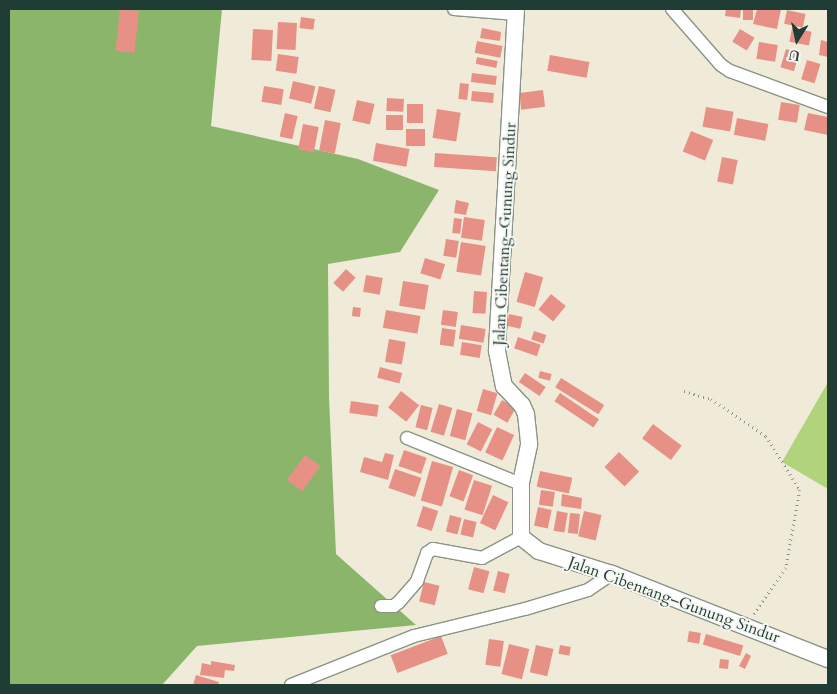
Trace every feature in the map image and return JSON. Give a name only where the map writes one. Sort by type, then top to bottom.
[{"type":"street","points":[[454,9],[516,11]]},
{"type":"street","points":[[672,9],[721,65],[828,107]]},
{"type":"street","name":"Jalan Cibentang–Gunung Sindur","points":[[516,11],[497,351],[504,386],[522,405],[526,414],[529,445],[521,484],[520,537],[539,551],[612,574],[828,659]]},
{"type":"street","points":[[408,438],[521,484]]},
{"type":"street","points":[[381,606],[394,606],[399,602],[417,581],[428,553],[433,549],[482,558],[520,537]]},
{"type":"street","points":[[291,685],[414,636],[525,609],[588,590],[612,574]]},
{"type":"path","points":[[684,391],[711,399],[766,436],[800,490],[786,568],[746,626]]},
{"type":"green space","points":[[9,9],[222,9],[211,126],[358,159],[439,190],[400,252],[328,264],[329,397],[336,554],[416,625],[197,646],[162,685],[9,685]]},
{"type":"green space","points":[[828,382],[828,489],[782,462]]},
{"type":"building","points":[[120,9],[139,11],[135,53],[116,51]]},
{"type":"building","points":[[726,9],[741,9],[740,18],[725,16]]},
{"type":"building","points":[[743,9],[753,9],[753,20],[743,20]]},
{"type":"building","points":[[757,9],[781,9],[777,29],[753,24]]},
{"type":"building","points":[[787,10],[806,14],[803,28],[784,24]]},
{"type":"building","points":[[301,17],[315,19],[313,30],[299,28]]},
{"type":"building","points":[[278,22],[297,23],[296,50],[277,49]]},
{"type":"building","points":[[482,28],[501,32],[500,41],[480,38]]},
{"type":"building","points":[[792,28],[812,32],[809,46],[789,42]]},
{"type":"building","points":[[253,29],[273,30],[271,61],[251,60]]},
{"type":"building","points":[[740,29],[755,38],[747,51],[732,42]]},
{"type":"building","points":[[821,40],[828,42],[828,57],[819,55]]},
{"type":"building","points":[[477,41],[503,46],[500,58],[475,53]]},
{"type":"building","points":[[759,42],[778,45],[775,62],[756,59]]},
{"type":"building","points":[[786,49],[799,53],[794,71],[780,67]]},
{"type":"building","points":[[278,54],[299,57],[296,74],[276,71]]},
{"type":"building","points":[[550,55],[589,62],[587,78],[547,71]]},
{"type":"building","points":[[477,57],[498,61],[496,68],[476,64]]},
{"type":"building","points":[[807,60],[820,64],[815,83],[801,79]]},
{"type":"building","points":[[472,73],[497,76],[496,85],[471,82]]},
{"type":"building","points":[[293,81],[315,86],[311,104],[289,99]]},
{"type":"building","points":[[460,83],[469,84],[467,100],[458,99]]},
{"type":"building","points":[[264,86],[284,89],[281,105],[261,102]]},
{"type":"building","points":[[319,86],[336,90],[330,112],[314,108]]},
{"type":"building","points":[[543,90],[545,107],[521,110],[519,93]]},
{"type":"building","points":[[472,91],[494,93],[493,103],[471,101]]},
{"type":"building","points":[[387,98],[404,99],[403,112],[386,111]]},
{"type":"building","points":[[357,100],[375,104],[370,125],[352,120]]},
{"type":"building","points":[[781,102],[800,105],[797,123],[778,120]]},
{"type":"building","points":[[407,104],[423,104],[423,123],[407,123]]},
{"type":"building","points":[[706,107],[734,112],[730,132],[703,127]]},
{"type":"building","points":[[437,109],[461,113],[456,141],[432,138]]},
{"type":"building","points":[[285,113],[298,116],[292,139],[280,136]]},
{"type":"building","points":[[808,113],[828,117],[828,135],[804,130]]},
{"type":"building","points":[[386,115],[403,115],[403,130],[386,130]]},
{"type":"building","points":[[737,118],[768,124],[765,141],[734,135]]},
{"type":"building","points":[[325,120],[341,123],[335,153],[319,150]]},
{"type":"building","points":[[303,124],[319,127],[314,153],[298,150]]},
{"type":"building","points":[[406,129],[425,129],[425,146],[406,146]]},
{"type":"building","points":[[691,131],[713,140],[705,160],[683,151]]},
{"type":"building","points":[[376,143],[409,149],[406,167],[373,161]]},
{"type":"building","points":[[435,153],[497,157],[496,171],[434,167]]},
{"type":"building","points":[[722,157],[738,160],[733,185],[717,182]]},
{"type":"building","points":[[456,200],[469,203],[466,215],[454,213]]},
{"type":"building","points":[[464,217],[485,220],[482,241],[461,238]]},
{"type":"building","points":[[454,218],[462,219],[460,234],[452,233]]},
{"type":"building","points":[[446,239],[459,241],[456,258],[443,256]]},
{"type":"building","points":[[461,242],[486,246],[481,276],[456,272]]},
{"type":"building","points":[[425,258],[445,264],[440,279],[420,273]]},
{"type":"building","points":[[346,269],[356,278],[343,292],[333,283]]},
{"type":"building","points":[[525,272],[543,277],[535,307],[516,302]]},
{"type":"building","points":[[366,275],[383,278],[380,295],[363,292]]},
{"type":"building","points":[[403,281],[429,285],[425,310],[399,306]]},
{"type":"building","points":[[474,291],[487,292],[485,314],[472,313]]},
{"type":"building","points":[[551,294],[566,306],[553,322],[538,310]]},
{"type":"building","points":[[353,307],[361,308],[360,317],[352,316]]},
{"type":"building","points":[[386,310],[420,316],[417,334],[383,328]]},
{"type":"building","points":[[443,310],[458,312],[456,327],[441,325]]},
{"type":"building","points":[[509,314],[523,317],[520,329],[507,326]]},
{"type":"building","points":[[461,325],[486,329],[484,343],[459,339]]},
{"type":"building","points":[[442,328],[456,330],[453,347],[440,345]]},
{"type":"building","points":[[534,331],[546,335],[544,344],[531,340]]},
{"type":"building","points":[[518,337],[541,345],[537,356],[514,348]]},
{"type":"building","points":[[389,339],[406,342],[402,365],[385,362]]},
{"type":"building","points":[[462,342],[482,345],[480,358],[460,355]]},
{"type":"building","points":[[380,367],[402,373],[399,384],[377,378]]},
{"type":"building","points":[[540,371],[552,374],[550,381],[538,378]]},
{"type":"building","points":[[525,373],[546,387],[540,396],[519,382]]},
{"type":"building","points":[[561,378],[604,405],[598,414],[555,387]]},
{"type":"building","points":[[483,389],[497,393],[491,415],[477,411]]},
{"type":"building","points":[[401,391],[419,405],[406,422],[388,408]]},
{"type":"building","points":[[560,393],[599,419],[593,428],[554,401]]},
{"type":"building","points":[[502,400],[516,408],[507,423],[494,415]]},
{"type":"building","points":[[351,401],[379,405],[377,417],[349,413]]},
{"type":"building","points":[[439,404],[452,408],[444,436],[431,432]]},
{"type":"building","points":[[421,405],[433,408],[427,430],[415,427]]},
{"type":"building","points":[[457,409],[472,413],[465,440],[450,436]]},
{"type":"building","points":[[478,422],[492,429],[481,452],[467,444]]},
{"type":"building","points":[[653,424],[682,446],[671,460],[642,438]]},
{"type":"building","points":[[497,427],[514,435],[502,460],[485,452]]},
{"type":"building","points":[[404,450],[427,458],[421,474],[398,466]]},
{"type":"building","points":[[619,452],[639,471],[625,487],[604,467]]},
{"type":"building","points":[[385,453],[394,455],[388,480],[360,472],[364,457],[382,462]]},
{"type":"building","points":[[305,455],[320,466],[302,491],[287,480]]},
{"type":"building","points":[[432,461],[453,467],[442,506],[421,500]]},
{"type":"building","points":[[395,469],[421,478],[415,497],[388,488]]},
{"type":"building","points":[[459,470],[473,475],[464,501],[449,496]]},
{"type":"building","points":[[540,471],[572,478],[569,494],[537,487]]},
{"type":"building","points":[[474,480],[492,486],[482,515],[464,509]]},
{"type":"building","points":[[541,490],[555,492],[553,507],[539,505]]},
{"type":"building","points":[[562,494],[582,498],[581,509],[561,506]]},
{"type":"building","points":[[493,495],[508,502],[495,530],[480,523]]},
{"type":"building","points":[[423,506],[438,511],[432,531],[417,526]]},
{"type":"building","points":[[538,507],[552,510],[548,528],[534,526]]},
{"type":"building","points":[[557,511],[568,513],[564,533],[554,531]]},
{"type":"building","points":[[584,511],[602,515],[596,540],[578,536]]},
{"type":"building","points":[[570,513],[580,514],[578,534],[568,533]]},
{"type":"building","points":[[450,515],[462,518],[458,534],[446,531]]},
{"type":"building","points":[[464,519],[477,522],[473,538],[460,535]]},
{"type":"building","points":[[474,567],[489,571],[484,593],[468,589]]},
{"type":"building","points":[[498,571],[510,574],[505,593],[493,590]]},
{"type":"building","points":[[424,582],[440,586],[435,605],[419,601]]},
{"type":"building","points":[[689,631],[701,633],[699,644],[687,642]]},
{"type":"building","points":[[706,634],[743,645],[740,656],[703,645]]},
{"type":"building","points":[[441,636],[448,654],[397,673],[391,655]]},
{"type":"building","points":[[489,639],[504,641],[500,667],[485,665]]},
{"type":"building","points":[[509,644],[529,649],[522,679],[502,674]]},
{"type":"building","points":[[536,645],[554,649],[547,676],[530,672]]},
{"type":"building","points":[[560,645],[571,647],[569,656],[558,654]]},
{"type":"building","points":[[746,653],[751,656],[745,669],[739,666]]},
{"type":"building","points":[[720,659],[729,660],[728,669],[719,668]]},
{"type":"building","points":[[211,661],[235,665],[234,671],[225,670],[224,678],[200,675],[202,663],[211,665]]},
{"type":"building","points":[[196,675],[219,682],[218,685],[193,685]]}]
